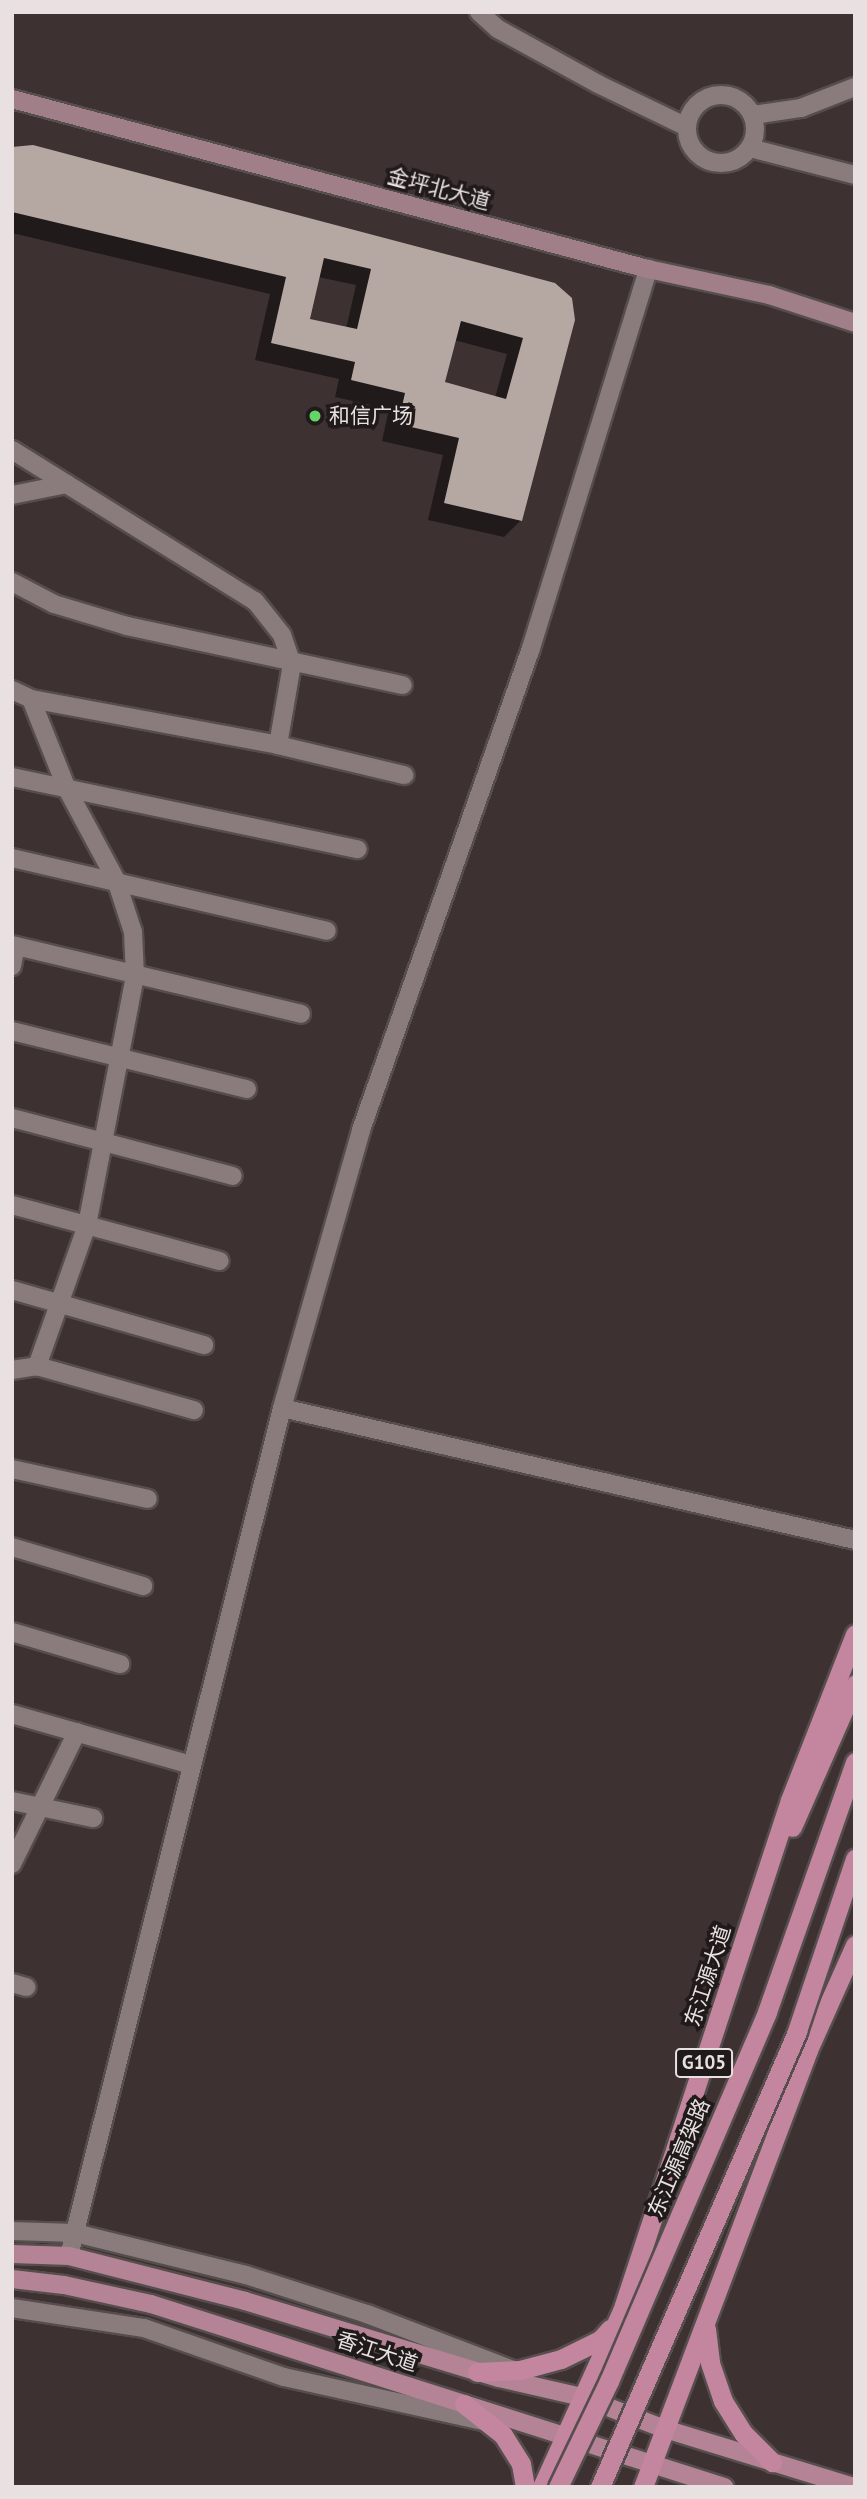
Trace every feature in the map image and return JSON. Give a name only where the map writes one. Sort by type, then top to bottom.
[{"type":"highway","name":"东江源大道","points":[[541,2487],[622,2311],[759,1895],[855,1634]]},
{"type":"highway","points":[[759,1895],[829,1750],[855,1684]]},
{"type":"highway","name":"东江源高架路","points":[[558,2487],[609,2381],[766,2011],[855,1762]]},
{"type":"highway","points":[[600,2487],[797,2031],[855,1859]]},
{"type":"highway","points":[[643,2487],[808,2050],[855,1945]]},
{"type":"highway","points":[[477,2372],[513,2370],[581,2351],[600,2340],[622,2311]]},
{"type":"highway","points":[[706,2323],[710,2362],[723,2401],[744,2434],[772,2462]]},
{"type":"highway","points":[[464,2404],[491,2423],[513,2449],[525,2487]]},
{"type":"main road","name":"金坪北大道","points":[[12,99],[648,268],[769,295],[855,323]]},
{"type":"main road","points":[[12,2253],[69,2256],[246,2301],[477,2372],[582,2397],[665,2429],[854,2487]]},
{"type":"main road","name":"香江大道","points":[[12,2279],[151,2304],[464,2404],[563,2439],[653,2463],[724,2487]]},
{"type":"street","points":[[479,12],[498,29],[587,78],[687,127]]},
{"type":"street","points":[[753,115],[801,108],[855,87]]},
{"type":"street","points":[[716,95],[738,99],[753,115],[756,126],[750,148],[733,161],[711,162],[693,148],[687,127],[695,106],[716,95]]},
{"type":"street","points":[[750,148],[855,175]]},
{"type":"street","points":[[69,2256],[282,1408],[361,1130],[531,648],[648,268]]},
{"type":"street","points":[[12,450],[255,601],[282,635],[292,664],[278,745]]},
{"type":"street","points":[[12,495],[67,484]]},
{"type":"street","points":[[12,582],[54,604],[127,626],[292,664],[403,685]]},
{"type":"street","points":[[12,690],[30,699],[278,745],[404,775]]},
{"type":"street","points":[[30,699],[67,789],[116,880],[133,932],[135,976],[107,1142],[88,1225],[62,1305],[37,1366]]},
{"type":"street","points":[[12,777],[358,849]]},
{"type":"street","points":[[12,858],[327,931]]},
{"type":"street","points":[[12,966],[14,946],[301,1014]]},
{"type":"street","points":[[12,1031],[247,1089]]},
{"type":"street","points":[[12,1118],[233,1176]]},
{"type":"street","points":[[12,1205],[220,1261]]},
{"type":"street","points":[[12,1290],[204,1345]]},
{"type":"street","points":[[12,1370],[37,1366],[194,1410]]},
{"type":"street","points":[[282,1408],[855,1540]]},
{"type":"street","points":[[12,1469],[148,1499]]},
{"type":"street","points":[[12,1547],[143,1586]]},
{"type":"street","points":[[12,1632],[120,1664]]},
{"type":"street","points":[[12,1714],[191,1765]]},
{"type":"street","points":[[12,1864],[39,1804],[77,1732]]},
{"type":"street","points":[[12,1801],[39,1804],[93,1818]]},
{"type":"street","points":[[12,2231],[75,2234],[246,2275],[367,2314],[582,2397]]},
{"type":"street","points":[[12,2308],[144,2328],[284,2377],[563,2439]]},
{"type":"building","points":[[33,145],[555,283],[572,298],[575,320],[522,521],[444,503],[459,438],[398,424],[405,393],[351,380],[355,362],[271,343],[286,277],[12,212],[12,147]],"holes":[[[324,258],[371,269],[357,329],[310,319]],[[461,321],[523,338],[506,399],[445,382]]]},
{"type":"place","name":"和信广场","points":[[315,416]]}]
